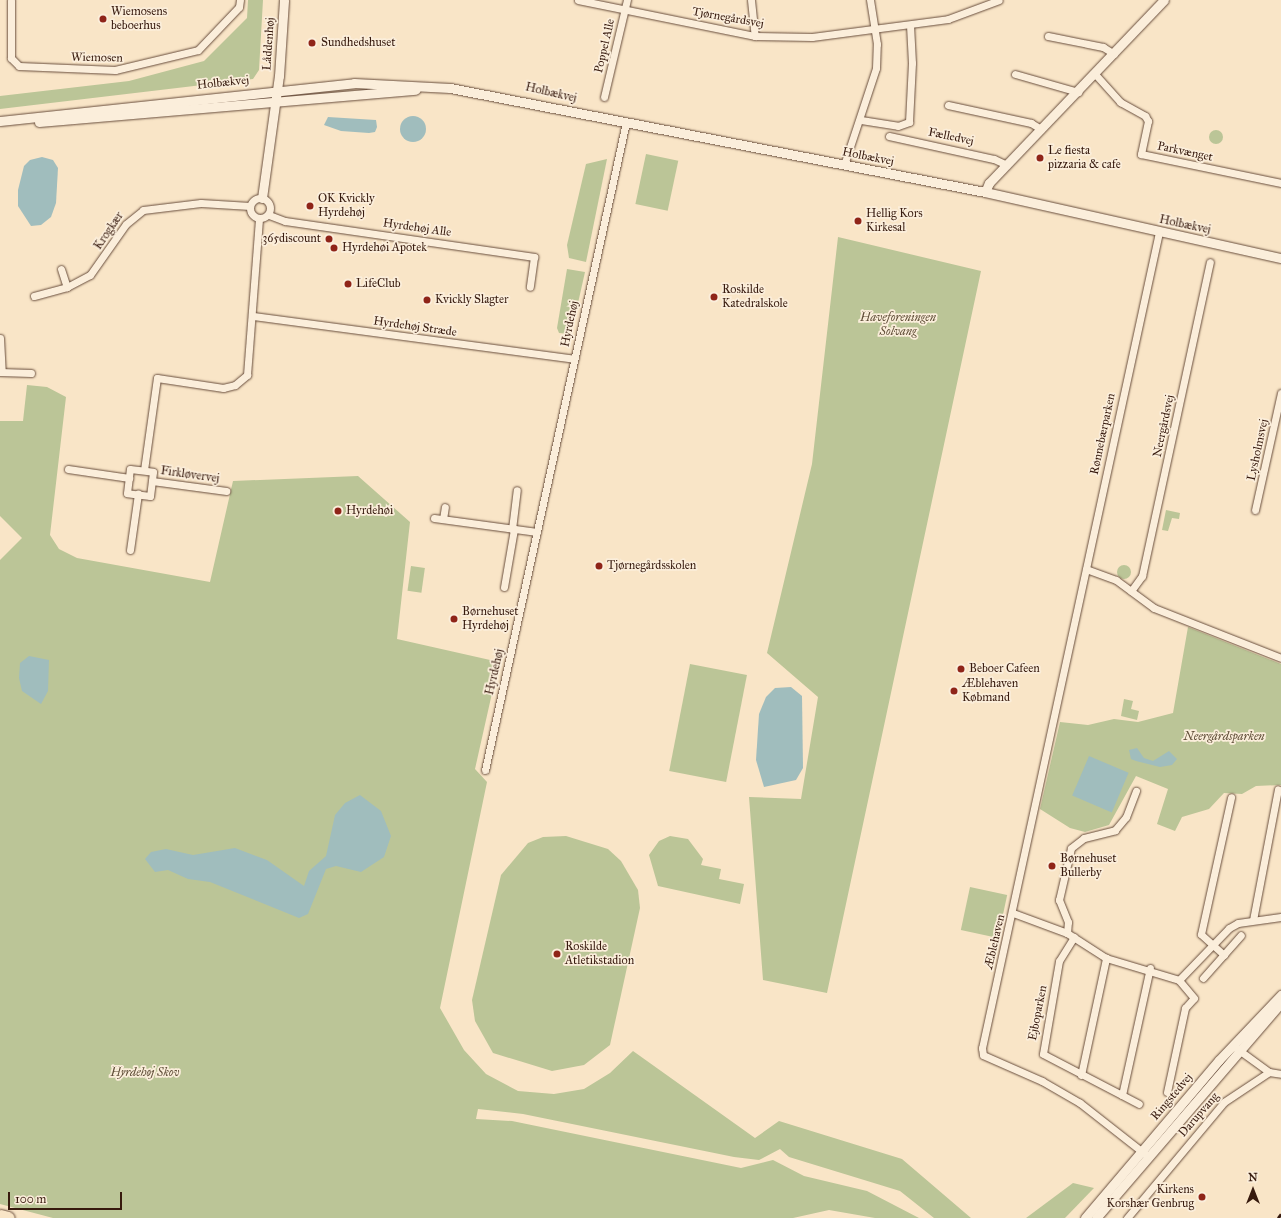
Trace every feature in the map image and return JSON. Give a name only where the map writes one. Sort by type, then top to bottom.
[{"type":"highway","points":[[0,1216],[8,1218]]},
{"type":"street","name":"Wiemosen","points":[[11,0],[11,58],[19,66],[115,70],[198,50],[239,7],[240,0]]},
{"type":"street","name":"Låddenhøj","points":[[276,101],[284,0]]},
{"type":"street","name":"Tjørnegårdsvej","points":[[578,0],[755,36],[812,37],[876,31],[948,19],[999,0]]},
{"type":"street","name":"Poppel Alle","points":[[604,97],[627,0]]},
{"type":"street","points":[[752,0],[755,36]]},
{"type":"street","points":[[844,165],[861,120],[876,68],[876,31],[870,0]]},
{"type":"street","points":[[985,192],[1007,165],[1164,0]]},
{"type":"street","points":[[861,120],[898,126],[909,122],[912,63],[910,26]]},
{"type":"street","points":[[1048,36],[1103,47],[1114,54]]},
{"type":"street","points":[[1015,74],[1078,92]]},
{"type":"street","name":"Parkvænget","points":[[1095,74],[1120,102],[1145,116],[1148,121],[1141,154],[1281,183]]},
{"type":"street","name":"Holbækvej","points":[[0,123],[277,90],[357,83],[450,88],[985,192],[1281,258]]},
{"type":"street","name":"Holbækvej","points":[[0,123],[164,114],[276,101],[450,88]]},
{"type":"street","points":[[262,198],[276,101]]},
{"type":"street","points":[[948,105],[1031,122],[1041,129]]},
{"type":"street","name":"Hyrdehøj","points":[[485,770],[626,122]]},
{"type":"street","name":"Fælledvej","points":[[889,136],[994,159],[1007,165]]},
{"type":"street","points":[[259,219],[251,213],[250,206],[254,200],[262,198]]},
{"type":"street","points":[[259,219],[269,215],[270,204],[262,198]]},
{"type":"street","name":"Krogkær","points":[[34,296],[67,287],[99,266],[126,224],[143,210],[201,203],[250,206]]},
{"type":"street","name":"Hyrdehøj Alle","points":[[269,215],[285,221],[534,257],[530,287]]},
{"type":"street","points":[[253,316],[259,219]]},
{"type":"street","name":"Rønnebærparken","points":[[1070,642],[1159,232]]},
{"type":"street","name":"Neergårdsvej","points":[[1131,591],[1142,576],[1210,262]]},
{"type":"street","points":[[61,269],[67,287]]},
{"type":"street","name":"Hyrdehøj Stræde","points":[[253,316],[574,359]]},
{"type":"street","name":"Firkløvervej","points":[[144,470],[156,378],[223,388],[241,381],[250,364],[253,316]]},
{"type":"street","points":[[0,338],[1,372],[31,373]]},
{"type":"street","name":"Lysholmsvej","points":[[1256,510],[1281,393]]},
{"type":"street","name":"Firkløvervej","points":[[129,478],[130,468],[153,472],[150,496],[138,494]]},
{"type":"street","points":[[68,469],[129,478],[127,493],[138,494],[130,550]]},
{"type":"street","name":"Firkløvervej","points":[[152,480],[226,491]]},
{"type":"street","points":[[504,588],[513,529],[516,490]]},
{"type":"street","points":[[443,519],[445,507]]},
{"type":"street","points":[[434,518],[537,532]]},
{"type":"street","points":[[1086,569],[1116,580],[1154,608],[1281,658]]},
{"type":"street","name":"Æblehaven","points":[[1070,642],[1013,913],[982,1048],[983,1055],[1042,1081],[1080,1103],[1145,1154]]},
{"type":"street","points":[[1253,920],[1278,789]]},
{"type":"street","points":[[1067,933],[1068,922],[1059,900],[1071,848],[1084,838],[1115,830],[1126,817],[1136,791]]},
{"type":"street","points":[[1224,955],[1200,934],[1231,797]]},
{"type":"street","points":[[1013,913],[1067,933],[1106,958],[1150,968],[1179,980],[1194,998],[1185,1008],[1167,1092]]},
{"type":"street","points":[[1179,980],[1229,928],[1253,920],[1281,917]]},
{"type":"street","points":[[1203,978],[1241,935]]},
{"type":"street","name":"Ejboparken","points":[[1074,937],[1059,961],[1042,1049],[1046,1058],[1139,1104]]},
{"type":"street","points":[[1081,1075],[1106,958]]},
{"type":"street","points":[[1122,1096],[1150,968]]},
{"type":"street","name":"Ringstedvej","points":[[1096,1218],[1145,1154],[1232,1046],[1281,995]]},
{"type":"street","name":"Ringstedvej","points":[[1085,1218],[1240,1052],[1281,1002]]},
{"type":"street","points":[[1232,1046],[1269,1072],[1281,1074]]},
{"type":"street","name":"Darupvang","points":[[1127,1218],[1224,1102],[1269,1072]]},
{"type":"green space","points":[[248,0],[263,0],[259,70],[253,79],[0,109],[0,96],[129,81],[204,61],[247,18]]},
{"type":"green space","points":[[1213,130],[1219,130],[1223,134],[1223,140],[1219,144],[1213,144],[1209,140],[1209,134]]},
{"type":"green space","points":[[646,154],[678,161],[668,211],[635,204]]},
{"type":"green space","points":[[607,159],[586,262],[569,258],[567,245],[586,164]]},
{"type":"green space","name":"Haveforeningen Solvang","points":[[838,237],[981,271],[827,993],[763,980],[749,797],[801,799],[818,697],[767,653],[812,464]]},
{"type":"green space","points":[[567,269],[585,272],[571,334],[559,333],[557,328]]},
{"type":"green space","name":"Hyrdehøj Skov","points":[[27,385],[47,387],[66,397],[50,535],[59,549],[77,558],[210,582],[233,481],[358,476],[410,522],[397,639],[499,662],[475,769],[487,782],[440,1008],[464,1050],[486,1074],[518,1091],[554,1094],[584,1089],[610,1073],[633,1051],[755,1138],[779,1121],[902,1159],[971,1218],[934,1218],[900,1191],[789,1157],[780,1149],[759,1160],[734,1157],[523,1114],[478,1109],[476,1119],[512,1121],[741,1168],[773,1160],[804,1176],[867,1191],[919,1218],[875,1218],[829,1210],[793,1218],[53,1218],[0,1204],[0,560],[22,538],[0,516],[0,421],[23,421]]},
{"type":"green space","points":[[1166,510],[1180,513],[1179,519],[1172,518],[1168,531],[1162,530]]},
{"type":"green space","points":[[1121,565],[1127,565],[1131,569],[1131,575],[1127,579],[1121,579],[1117,575],[1117,569]]},
{"type":"green space","points":[[411,566],[425,568],[421,593],[408,591]]},
{"type":"green space","name":"Neergårdsparken","points":[[1188,627],[1281,664],[1281,785],[1256,786],[1242,794],[1224,793],[1209,809],[1182,817],[1175,831],[1157,824],[1168,789],[1136,776],[1109,825],[1085,832],[1070,828],[1040,809],[1060,722],[1088,725],[1114,719],[1138,722],[1173,713]]},
{"type":"green space","points":[[690,664],[747,675],[726,782],[669,771]]},
{"type":"green space","points":[[1124,699],[1133,701],[1131,709],[1139,711],[1137,720],[1121,716]]},
{"type":"green space","name":"Roskilde Atletikstadion","points":[[566,836],[608,849],[621,861],[638,890],[640,908],[610,1045],[584,1065],[552,1071],[493,1053],[475,1021],[472,1000],[501,875],[528,843],[543,837]]},
{"type":"green space","points":[[670,836],[688,839],[703,859],[701,865],[721,869],[719,879],[744,884],[740,904],[658,886],[649,855],[659,841]]},
{"type":"green space","points":[[970,887],[1007,895],[998,938],[961,930]]},
{"type":"green space","points":[[1073,1183],[1094,1188],[1065,1218],[1026,1218]]},
{"type":"water","points":[[413,116],[422,120],[426,129],[422,138],[413,142],[404,138],[400,129],[404,120]]},
{"type":"water","points":[[328,117],[376,120],[377,127],[375,132],[369,133],[341,131],[324,125]]},
{"type":"water","points":[[42,157],[53,160],[58,168],[56,203],[51,217],[41,225],[31,226],[18,206],[18,190],[24,166],[30,160]]},
{"type":"water","points":[[29,656],[49,660],[48,691],[41,704],[22,691],[19,678],[20,663]]},
{"type":"water","points":[[791,687],[802,696],[803,768],[796,780],[764,787],[756,760],[759,714],[766,697],[775,688]]},
{"type":"water","points":[[1137,748],[1144,758],[1153,761],[1169,751],[1177,759],[1172,765],[1160,767],[1136,761],[1131,759],[1129,750]]},
{"type":"water","points":[[1089,756],[1129,773],[1112,812],[1072,796]]},
{"type":"water","points":[[360,795],[381,811],[391,836],[384,857],[361,872],[336,866],[326,869],[308,914],[299,918],[210,882],[188,879],[168,870],[155,872],[145,859],[151,852],[166,849],[193,855],[235,848],[267,860],[304,886],[309,871],[326,856],[335,815],[345,803]]},
{"type":"railway","points":[[1278,1218],[1281,1214]]},
{"type":"place","name":"Wiemosens beboerhus","points":[[103,19]]},
{"type":"place","name":"Sundhedshuset","points":[[312,43]]},
{"type":"place","name":"Le fiesta pizzaria & cafe","points":[[1040,158]]},
{"type":"place","name":"OK Kvickly Hyrdehøj","points":[[310,206]]},
{"type":"place","name":"Hellig Kors Kirkesal","points":[[858,221]]},
{"type":"place","name":"365discount","points":[[329,239]]},
{"type":"place","name":"Hyrdehøi Apotek","points":[[334,248]]},
{"type":"place","name":"LifeClub","points":[[348,284]]},
{"type":"place","name":"Roskilde Katedralskole","points":[[714,297]]},
{"type":"place","name":"Kvickly Slagter","points":[[427,300]]},
{"type":"place","name":"Hyrdehøi","points":[[338,511]]},
{"type":"place","name":"Tjørnegårdsskolen","points":[[599,566]]},
{"type":"place","name":"Børnehuset Hyrdehøj","points":[[454,619]]},
{"type":"place","name":"Beboer Cafeen","points":[[961,669]]},
{"type":"place","name":"Æblehaven Købmand","points":[[954,691]]},
{"type":"place","name":"Børnehuset Bullerby","points":[[1052,866]]},
{"type":"place","name":"Roskilde Atletikstadion","points":[[557,954]]},
{"type":"place","name":"Kirkens Korshær Genbrug","points":[[1202,1197]]}]
